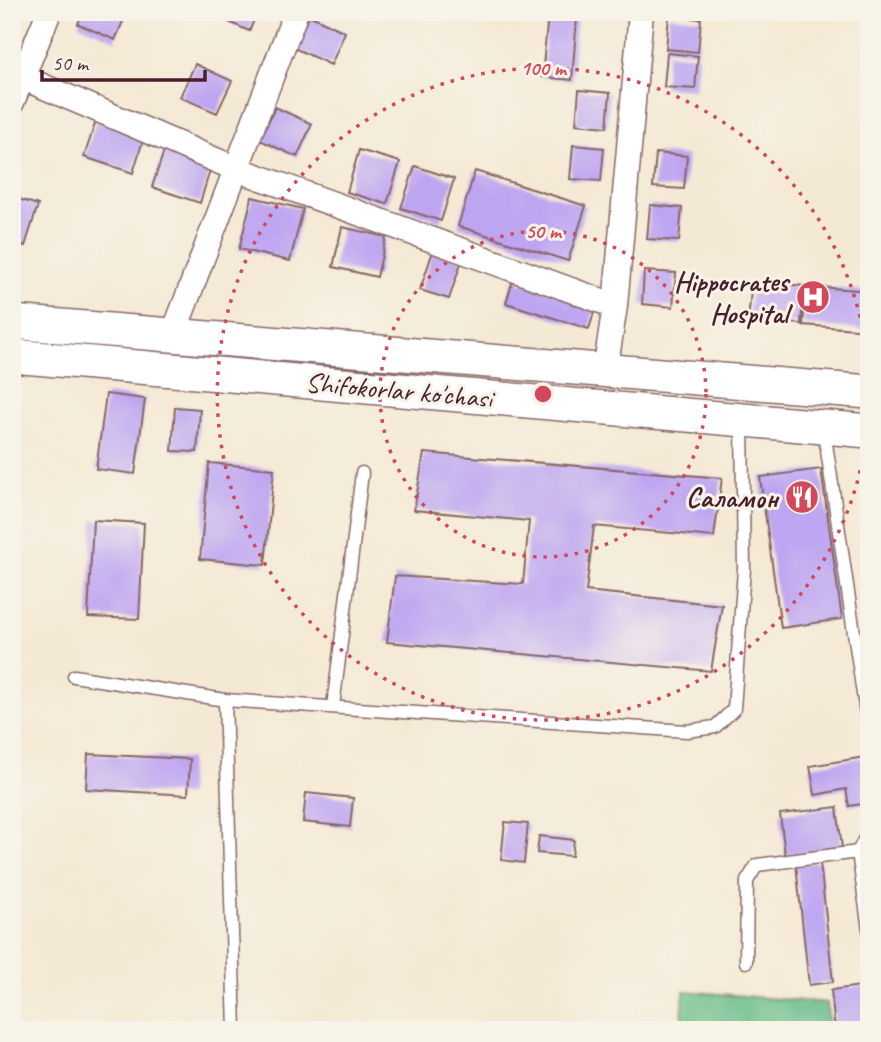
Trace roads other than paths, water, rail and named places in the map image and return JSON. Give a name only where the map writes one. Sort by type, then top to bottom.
[{"type":"main road","name":"Shifokorlar ko'chasi","points":[[12,322],[869,392]]},
{"type":"main road","name":"Shifokorlar ko'chasi","points":[[12,356],[869,431]]},
{"type":"street","points":[[12,102],[17,75],[49,12]]},
{"type":"street","points":[[173,335],[234,168],[296,12]]},
{"type":"street","points":[[605,371],[615,306],[641,12]]},
{"type":"street","points":[[17,75],[234,168],[615,306]]},
{"type":"lane","points":[[74,676],[225,700],[687,731],[715,727],[734,709],[744,569],[742,420]]},
{"type":"lane","points":[[823,427],[869,734]]},
{"type":"lane","points":[[333,707],[362,474]]},
{"type":"lane","points":[[225,700],[235,1030]]},
{"type":"lane","points":[[869,830],[858,852],[869,930]]},
{"type":"lane","points":[[746,962],[747,881],[757,865],[858,852]]},
{"type":"place","name":"Hippocrates Hospital","points":[[813,297]]},
{"type":"place","name":"Саламон","points":[[802,497]]}]
